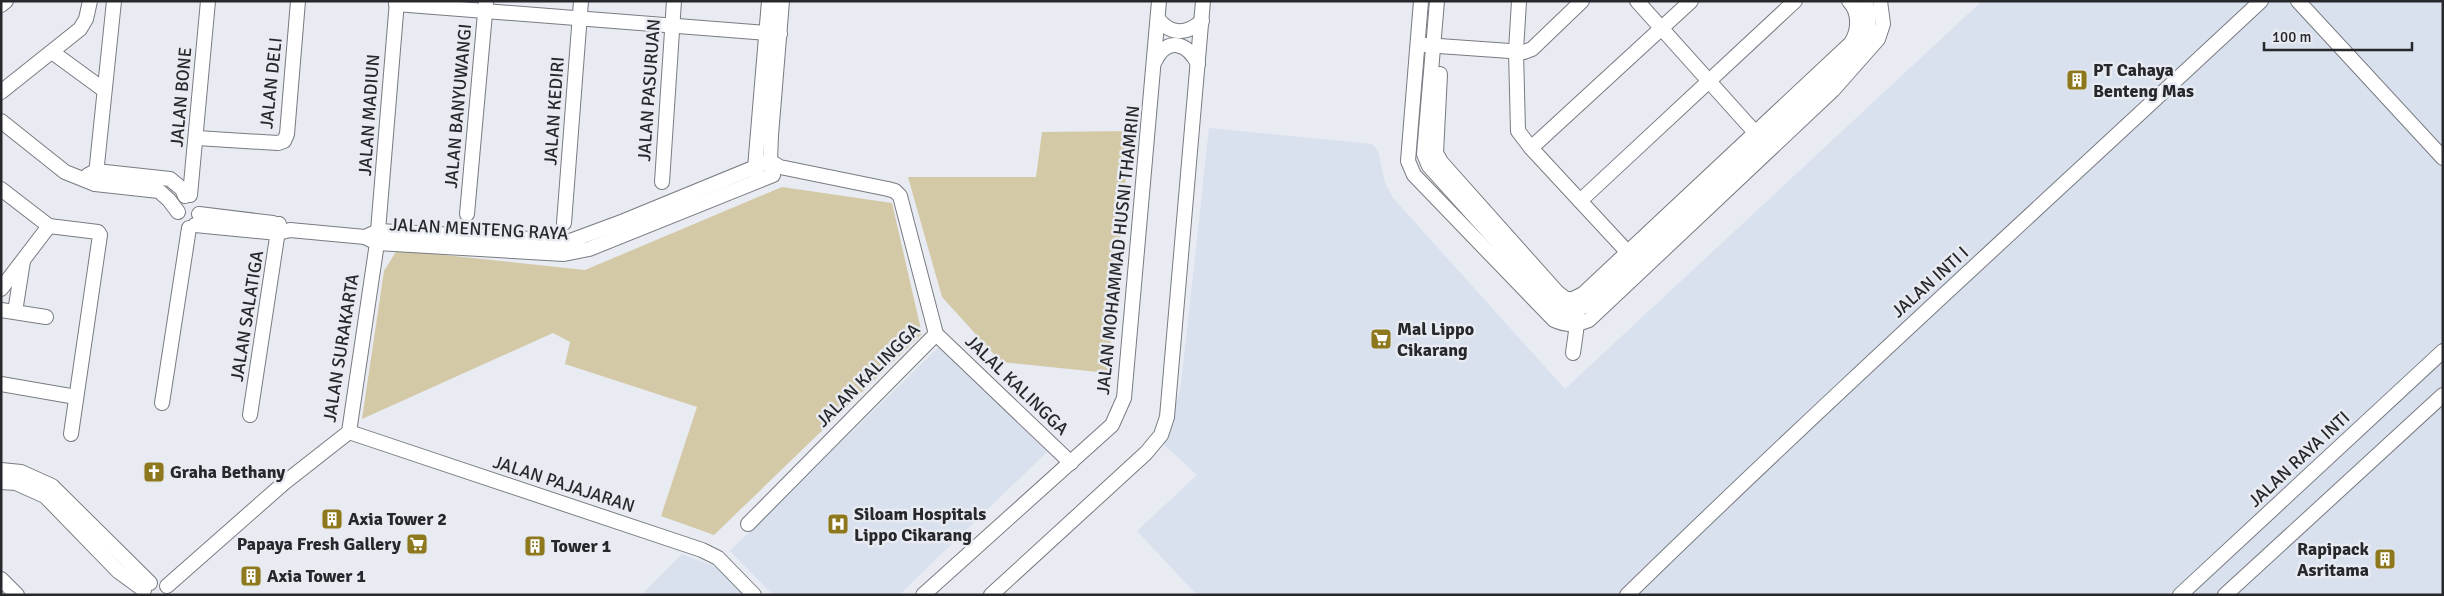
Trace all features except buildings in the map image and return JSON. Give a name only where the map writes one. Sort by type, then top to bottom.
[{"type":"street","points":[[1,5],[6,1]]},
{"type":"street","points":[[1,92],[83,25],[90,1]]},
{"type":"street","points":[[96,177],[114,1]]},
{"type":"street","name":"JALAN BONE","points":[[178,212],[180,203],[188,196],[197,138],[208,1]]},
{"type":"street","name":"JALAN DELI","points":[[197,138],[278,144],[284,140],[287,134],[298,1]]},
{"type":"street","name":"JALAN KEDIRI","points":[[564,223],[581,1]]},
{"type":"street","name":"JALAN PASURUAN","points":[[662,182],[674,1]]},
{"type":"street","points":[[769,1],[773,34],[776,168]]},
{"type":"street","points":[[757,174],[773,34],[782,1]]},
{"type":"street","name":"JALAN MOHAMMAD HUSNI THAMRIN","points":[[923,595],[1112,425],[1124,398],[1159,1]]},
{"type":"street","points":[[991,595],[1146,453],[1161,435],[1167,417],[1203,1]]},
{"type":"street","points":[[1421,1],[1408,161],[1414,176],[1554,320],[1563,325],[1576,312],[1590,303],[1632,256],[1760,137],[1851,43],[1857,34],[1857,25],[1856,14],[1849,1]]},
{"type":"street","points":[[1437,1],[1437,45]]},
{"type":"street","points":[[1446,1],[1437,45],[1424,154],[1429,166],[1559,310],[1576,312],[1589,320],[1711,198],[1878,38],[1883,24],[1880,1]]},
{"type":"street","points":[[1520,1],[1516,51],[1518,130],[1531,148],[1632,256]]},
{"type":"street","points":[[1417,45],[1516,51],[1532,49],[1582,1]]},
{"type":"street","points":[[1637,1],[1760,137]]},
{"type":"street","points":[[1531,148],[1691,1]]},
{"type":"street","points":[[1580,201],[1795,1]]},
{"type":"street","points":[[1632,256],[1711,198],[1760,137],[1830,85],[1868,34],[1870,14],[1865,1]]},
{"type":"street","name":"JALAN INTI I","points":[[1627,595],[1744,480],[1905,330],[1986,258],[2261,1]]},
{"type":"street","points":[[2298,1],[2443,158]]},
{"type":"street","points":[[397,2],[486,6],[579,18],[773,34]]},
{"type":"street","name":"JALAN MADIUN","points":[[373,237],[397,2]]},
{"type":"street","name":"JALAN BANYUWANGI","points":[[467,214],[486,6]]},
{"type":"street","points":[[1158,19],[1164,26],[1174,31],[1184,32],[1194,28],[1202,21]]},
{"type":"street","points":[[1154,62],[1160,51],[1170,45],[1176,45],[1182,46],[1192,53],[1198,64]]},
{"type":"street","points":[[52,52],[104,90]]},
{"type":"street","points":[[1,122],[65,172],[81,179],[96,177],[170,179],[198,206],[162,403]]},
{"type":"street","name":"JALAN MENTENG RAYA","points":[[194,223],[576,252],[757,174],[776,168]]},
{"type":"street","name":"JALAN KALINGGA","points":[[748,524],[936,334],[900,196],[888,189],[776,168]]},
{"type":"street","points":[[96,177],[158,191],[169,200],[178,212],[180,222],[194,223]]},
{"type":"street","points":[[1,189],[49,226],[96,232],[100,235],[71,434]]},
{"type":"street","points":[[1,290],[23,258],[49,226]]},
{"type":"street","name":"JALAN SALATIGA","points":[[250,415],[282,229]]},
{"type":"street","name":"JALAN SURAKARTA","points":[[168,591],[284,483],[349,432],[373,237]]},
{"type":"street","points":[[23,258],[8,311],[46,317]]},
{"type":"street","points":[[1573,353],[1576,312]]},
{"type":"street","name":"JALAL KALINGGA","points":[[936,334],[1071,463]]},
{"type":"street","name":"JALAN RAYA INTI","points":[[2180,595],[2443,351]]},
{"type":"street","points":[[1,384],[76,397]]},
{"type":"street","points":[[2225,595],[2443,395]]},
{"type":"street","name":"JALAN PAJAJARAN","points":[[349,432],[702,550],[718,558],[754,595]]},
{"type":"street","points":[[1,470],[21,472],[52,486],[146,589]]},
{"type":"street","points":[[1,482],[16,484],[45,496],[118,571],[146,589]]},
{"type":"street","points":[[1,579],[17,595]]},
{"type":"street","points":[[146,589],[159,582],[168,591]]},
{"type":"shaded area","points":[[1982,1],[2443,1],[2443,595],[1197,595],[1137,531],[1197,475],[1161,442],[1169,428],[1181,385],[1209,128],[1372,144],[1378,151],[1385,183],[1393,198],[1565,389]]},
{"type":"shaded area","points":[[1130,131],[1108,373],[1001,362],[942,297],[908,177],[1036,177],[1042,132]]},
{"type":"shaded area","points":[[782,187],[892,203],[922,334],[714,535],[661,516],[697,407],[565,364],[570,342],[553,333],[362,419],[384,271],[397,250],[585,270]]},
{"type":"shaded area","points":[[942,344],[1047,452],[899,595],[773,595],[730,551]]},
{"type":"shaded area","points":[[682,554],[716,567],[743,595],[641,595]]},
{"type":"place","name":"PT Cahaya Benteng Mas","points":[[2077,80]]},
{"type":"place","name":"Mal Lippo Cikarang","points":[[1381,339]]},
{"type":"place","name":"Graha Bethany","points":[[154,472]]},
{"type":"place","name":"Axia Tower 2","points":[[332,519]]},
{"type":"place","name":"Siloam Hospitals Lippo Cikarang","points":[[838,524]]},
{"type":"place","name":"Papaya Fresh Gallery","points":[[417,544]]},
{"type":"place","name":"Tower 1","points":[[535,546]]},
{"type":"place","name":"Rapipack Asritama","points":[[2385,559]]},
{"type":"place","name":"Axia Tower 1","points":[[251,576]]}]
